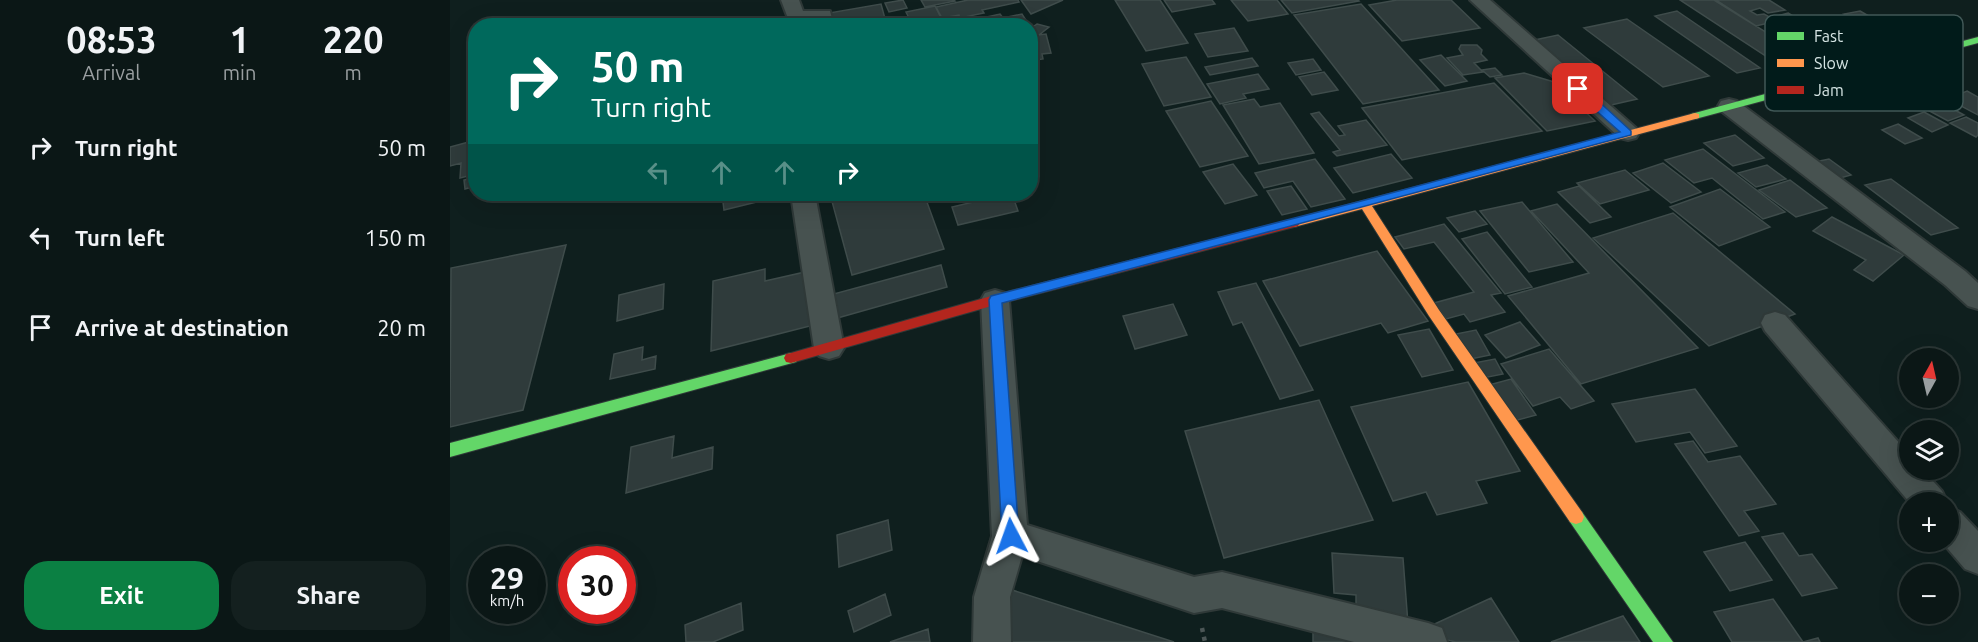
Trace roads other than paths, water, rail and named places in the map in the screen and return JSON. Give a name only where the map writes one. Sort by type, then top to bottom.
[{"type":"main road","points":[[1963,44],[1978,40]]},
{"type":"main road","points":[[450,450],[829,348],[995,300],[1765,96]]},
{"type":"main road","points":[[1365,204],[1434,313],[1664,642]]},
{"type":"street","points":[[790,0],[796,17],[823,15],[823,18]]},
{"type":"street","points":[[1479,0],[1628,133]]},
{"type":"street","points":[[1729,106],[1955,278],[1978,299]]},
{"type":"street","points":[[804,201],[829,348]]},
{"type":"street","points":[[992,642],[992,597],[1011,536],[995,300]]},
{"type":"street","points":[[1775,323],[1921,492]]},
{"type":"street","points":[[1959,535],[1978,557]]},
{"type":"street","points":[[1011,536],[1194,595],[1221,590],[1428,642]]}]
